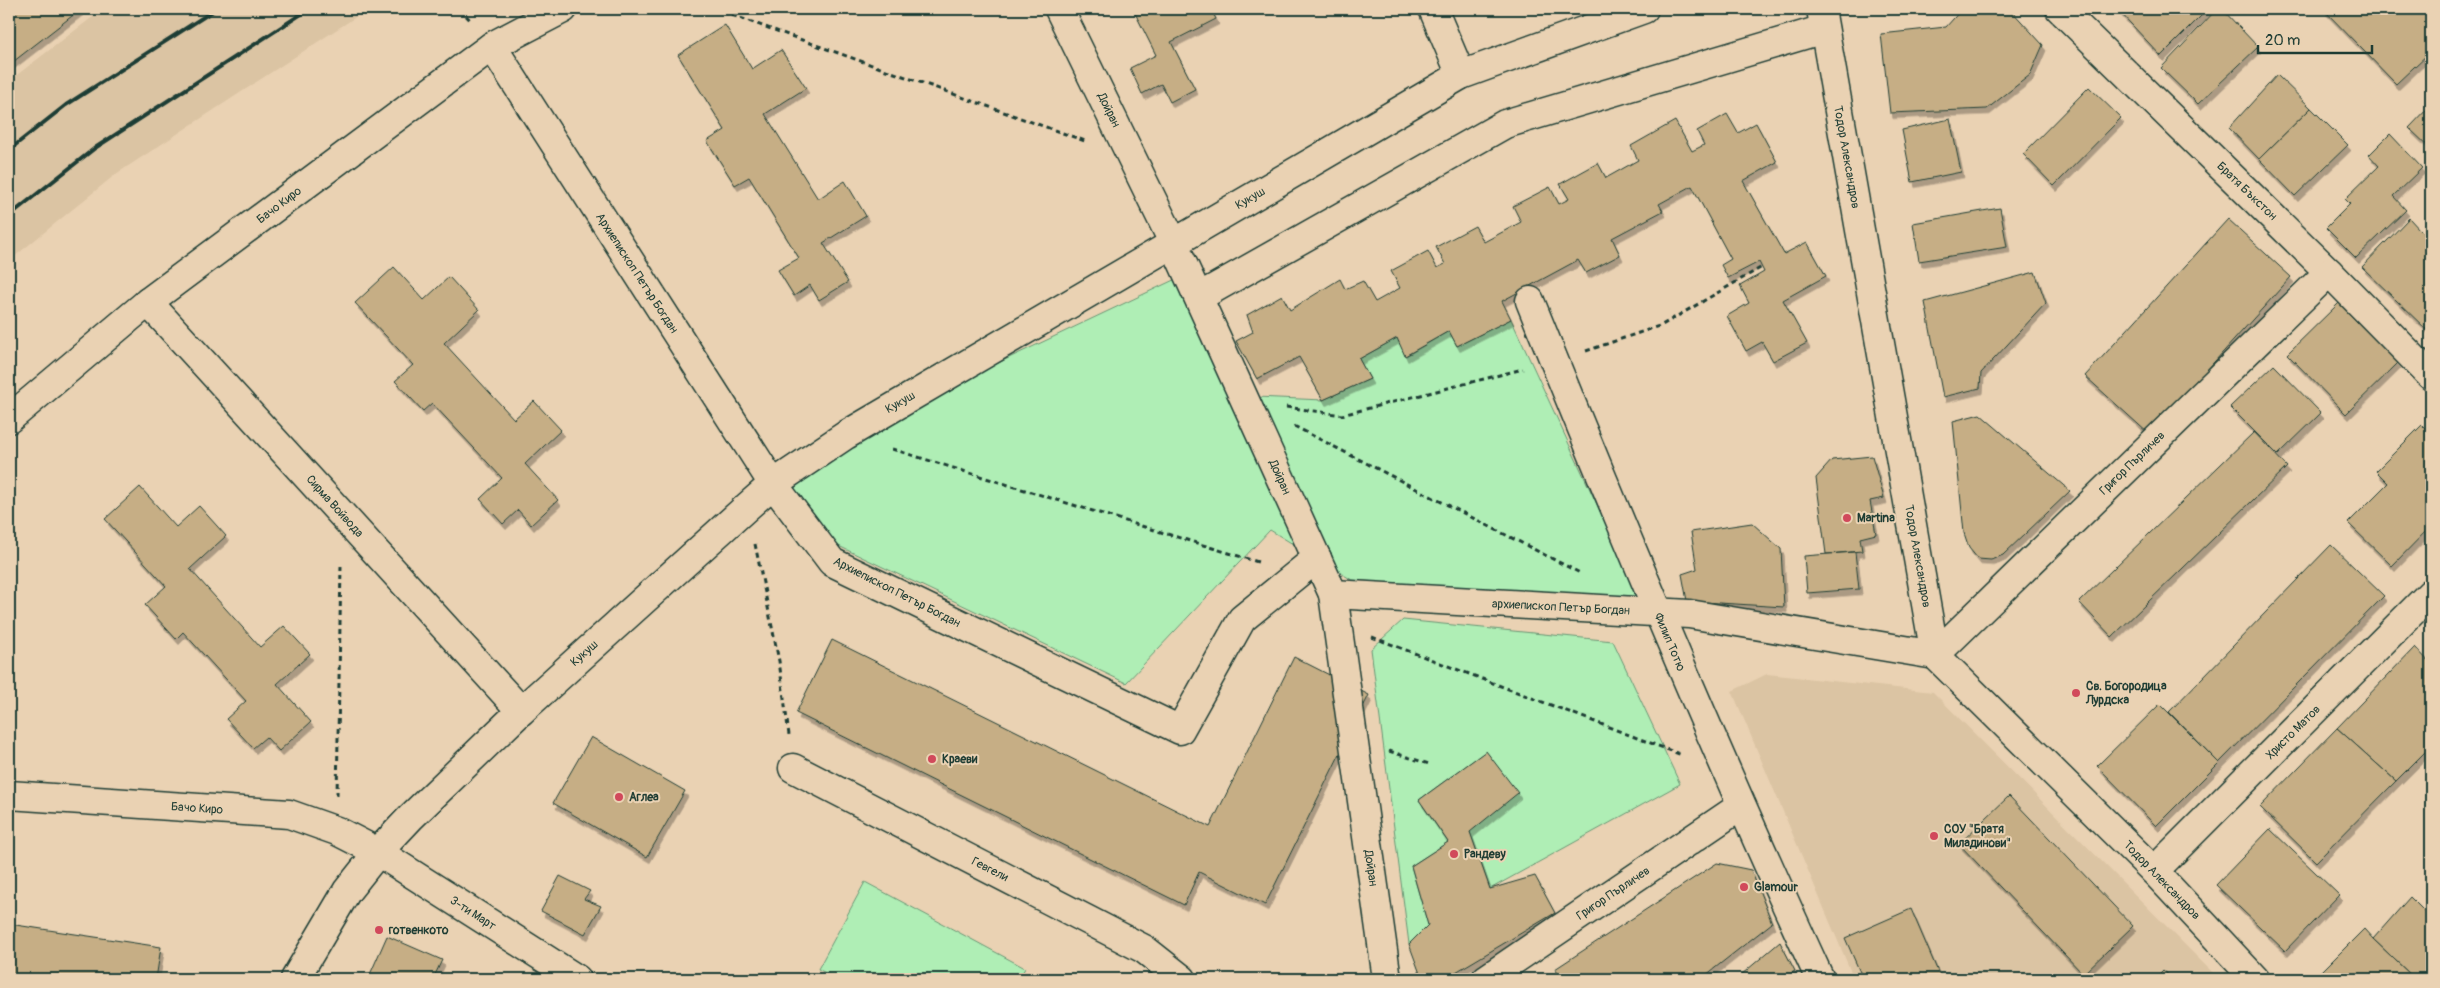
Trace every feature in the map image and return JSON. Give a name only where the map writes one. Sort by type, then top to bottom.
[{"type":"street","name":"Бачо Киро","points":[[9,419],[148,302],[492,46],[563,9]]},
{"type":"street","name":"Дойран","points":[[1059,9],[1173,242],[1245,401],[1307,566],[1333,594],[1387,979]]},
{"type":"street","points":[[1433,9],[1461,75]]},
{"type":"street","name":"Кукуш","points":[[295,979],[346,891],[378,852],[521,711],[773,484],[846,435],[1461,75],[1644,9]]},
{"type":"street","name":"Братя Бъкстон","points":[[2060,9],[2328,272],[2431,376]]},
{"type":"street","points":[[1199,298],[1505,124],[1822,19]]},
{"type":"street","name":"Тодор Александров","points":[[1822,19],[1935,655],[2154,871],[2255,979]]},
{"type":"street","name":"Архиепископ Петър Богдан","points":[[492,46],[773,484],[832,562],[1180,730],[1242,619],[1307,566]]},
{"type":"street","name":"Григор Пърличев","points":[[1935,655],[2328,272]]},
{"type":"street","name":"Филип Тотю","points":[[1530,301],[1656,612],[1740,806],[1820,979]]},
{"type":"street","name":"Сирма Войвода","points":[[148,302],[521,711]]},
{"type":"street","name":"Христо Матов","points":[[2154,871],[2431,593]]},
{"type":"street","name":"архиепископ Петър Богдан","points":[[1333,594],[1689,614],[1935,655]]},
{"type":"street","name":"Гевгели","points":[[793,768],[1144,950],[1182,979]]},
{"type":"street","name":"Бачо Киро","points":[[9,795],[289,814],[337,831],[378,852]]},
{"type":"street","name":"Григор Пърличев","points":[[1486,979],[1740,806]]},
{"type":"street","name":"3-ти Март","points":[[378,852],[570,978]]},
{"type":"path","points":[[715,9],[1133,158]]},
{"type":"path","points":[[1245,401],[1342,415],[1554,362],[1662,325],[1762,267]]},
{"type":"path","points":[[1245,401],[1586,576]]},
{"type":"path","points":[[846,435],[1307,566]]},
{"type":"path","points":[[748,506],[779,661],[793,768]]},
{"type":"path","points":[[337,831],[342,514]]},
{"type":"path","points":[[1337,624],[1726,772]]},
{"type":"shaded area","points":[[103,9],[368,9],[116,174],[9,261],[9,81]]},
{"type":"shaded area","name":"СОУ \"Братя Миладинови\"","points":[[1767,674],[1933,692],[2219,979],[1854,979],[1732,691]]},
{"type":"green space","points":[[1180,277],[1233,396],[1323,400],[1370,379],[1359,359],[1397,338],[1406,356],[1449,331],[1457,346],[1511,319],[1643,604],[1352,580],[1270,530],[1126,683],[803,529],[793,490],[846,435]]},
{"type":"green space","points":[[1403,620],[1613,641],[1680,784],[1490,889],[1470,832],[1485,752],[1419,800],[1448,842],[1411,866],[1428,925],[1409,944],[1371,649]]},
{"type":"green space","points":[[865,882],[1025,968],[1019,979],[837,979],[818,969]]},
{"type":"building","points":[[9,9],[81,9],[9,65]]},
{"type":"building","points":[[1133,9],[1211,9],[1216,19],[1171,42],[1195,89],[1170,102],[1161,84],[1142,94],[1130,68],[1156,55]]},
{"type":"building","points":[[1962,9],[2010,9],[2043,45],[2030,75],[1987,109],[1890,113],[1881,34],[1946,27]]},
{"type":"building","points":[[2117,9],[2208,9],[2161,56]]},
{"type":"building","points":[[2217,9],[2222,9],[2258,47],[2198,104],[2161,68]]},
{"type":"building","points":[[2323,9],[2431,9],[2431,51],[2396,84]]},
{"type":"building","points":[[725,25],[752,69],[781,50],[806,88],[765,114],[818,199],[845,181],[866,216],[823,243],[848,282],[819,300],[810,285],[794,296],[778,270],[799,258],[749,177],[735,185],[707,141],[725,130],[678,55]]},
{"type":"building","points":[[2277,75],[2311,108],[2259,159],[2229,128]]},
{"type":"building","points":[[2089,87],[2121,118],[2054,186],[2023,154]]},
{"type":"building","points":[[2431,105],[2431,149],[2409,128]]},
{"type":"building","points":[[2311,108],[2348,145],[2295,196],[2259,159]]},
{"type":"building","points":[[1727,114],[1738,133],[1756,123],[1777,162],[1743,181],[1784,254],[1807,242],[1826,276],[1783,300],[1807,343],[1773,361],[1762,342],[1746,351],[1727,316],[1749,303],[1740,286],[1764,272],[1759,262],[1728,278],[1721,265],[1731,259],[1692,186],[1659,204],[1663,211],[1612,238],[1620,255],[1586,273],[1578,260],[1502,301],[1511,319],[1457,346],[1449,331],[1405,356],[1397,338],[1359,359],[1370,379],[1323,400],[1299,357],[1257,379],[1236,341],[1253,332],[1247,315],[1282,295],[1290,310],[1340,279],[1345,289],[1363,281],[1375,302],[1400,288],[1391,271],[1428,251],[1437,268],[1445,264],[1436,247],[1475,226],[1484,242],[1521,222],[1513,206],[1550,187],[1559,204],[1569,199],[1560,184],[1598,163],[1606,178],[1638,160],[1631,146],[1675,121],[1692,151],[1704,145],[1697,131]]},
{"type":"building","points":[[1950,119],[1961,172],[1912,182],[1902,130]]},
{"type":"building","points":[[2390,134],[2422,168],[2393,196],[2406,210],[2356,258],[2326,228],[2350,204],[2345,199],[2379,166],[2369,155]]},
{"type":"building","points":[[2000,208],[2007,247],[1919,261],[1913,223]]},
{"type":"building","points":[[2409,218],[2431,242],[2431,334],[2362,267]]},
{"type":"building","points":[[2228,219],[2291,277],[2149,434],[2085,376]]},
{"type":"building","points":[[394,267],[424,300],[449,277],[479,310],[444,343],[514,419],[534,401],[561,430],[525,464],[558,500],[531,525],[518,510],[503,524],[480,499],[502,478],[432,403],[423,411],[395,381],[413,365],[355,303]]},
{"type":"building","points":[[2035,272],[2046,303],[1981,373],[1980,388],[1943,397],[1925,302]]},
{"type":"building","points":[[2339,303],[2398,363],[2346,414],[2287,354]]},
{"type":"building","points":[[2274,365],[2321,413],[2278,455],[2230,407]]},
{"type":"building","points":[[1980,414],[2070,491],[2003,555],[1991,560],[1978,559],[1969,548],[1964,533],[1953,421]]},
{"type":"building","points":[[2422,425],[2431,434],[2431,526],[2392,566],[2348,523],[2388,483],[2376,471]]},
{"type":"building","points":[[2254,432],[2287,467],[2112,637],[2079,602]]},
{"type":"building","name":"Martina","points":[[1872,456],[1884,498],[1870,501],[1876,534],[1860,538],[1862,551],[1826,554],[1816,478],[1832,460]]},
{"type":"building","points":[[140,487],[176,527],[199,506],[226,536],[190,569],[260,647],[284,626],[310,654],[277,684],[311,722],[279,751],[266,737],[253,748],[226,719],[246,701],[183,632],[176,639],[145,605],[166,586],[105,519]]},
{"type":"building","points":[[1752,523],[1781,549],[1784,607],[1687,601],[1682,574],[1697,569],[1691,532]]},
{"type":"building","points":[[2331,545],[2384,596],[2219,763],[2169,712]]},
{"type":"building","points":[[1855,552],[1859,589],[1807,593],[1804,556]]},
{"type":"building","points":[[832,640],[1210,827],[1294,657],[1369,695],[1265,905],[1199,872],[1184,905],[796,713]]},
{"type":"building","points":[[2415,647],[2431,664],[2431,746],[2396,781],[2337,728]]},
{"type":"building","points":[[2160,704],[2219,763],[2156,826],[2097,766]]},
{"type":"building","points":[[2337,728],[2396,781],[2316,862],[2260,807]]},
{"type":"building","name":"Аглеа","points":[[591,737],[685,791],[647,857],[553,803]]},
{"type":"building","name":"Рандеву","points":[[1486,751],[1518,793],[1470,832],[1490,889],[1535,876],[1555,913],[1444,979],[1422,979],[1409,944],[1428,925],[1411,866],[1448,842],[1419,800]]},
{"type":"building","points":[[2009,796],[2133,926],[2083,974],[1959,844]]},
{"type":"building","points":[[2270,829],[2339,895],[2285,951],[2216,885]]},
{"type":"building","points":[[1717,863],[1751,870],[1772,923],[1701,979],[1562,979],[1555,969]]},
{"type":"building","points":[[560,876],[590,891],[584,899],[601,906],[585,934],[541,911]]},
{"type":"building","points":[[2410,897],[2431,918],[2431,972],[2424,979],[2415,979],[2373,939]]},
{"type":"building","points":[[1911,909],[1941,979],[1863,979],[1845,938]]},
{"type":"building","points":[[9,924],[161,947],[156,979],[9,979]]},
{"type":"building","points":[[2364,929],[2415,979],[2320,979],[2317,976]]},
{"type":"building","points":[[387,936],[442,960],[433,979],[368,979]]},
{"type":"building","points":[[1780,942],[1795,971],[1781,979],[1744,979],[1741,975]]},
{"type":"building","points":[[2163,970],[2173,979],[2154,979]]},
{"type":"railway","points":[[9,150],[66,105],[216,9]]},
{"type":"railway","points":[[9,216],[95,148],[309,9]]},
{"type":"place","name":"Martina","points":[[1847,518]]},
{"type":"place","name":"Св. Богородица Лурдска","points":[[2076,693]]},
{"type":"place","name":"Краеви","points":[[932,759]]},
{"type":"place","name":"Аглеа","points":[[619,797]]},
{"type":"place","name":"СОУ \"Братя Миладинови\"","points":[[1934,836]]},
{"type":"place","name":"Рандеву","points":[[1454,854]]},
{"type":"place","name":"Glamour","points":[[1744,887]]},
{"type":"place","name":"готвенкото","points":[[379,930]]}]
